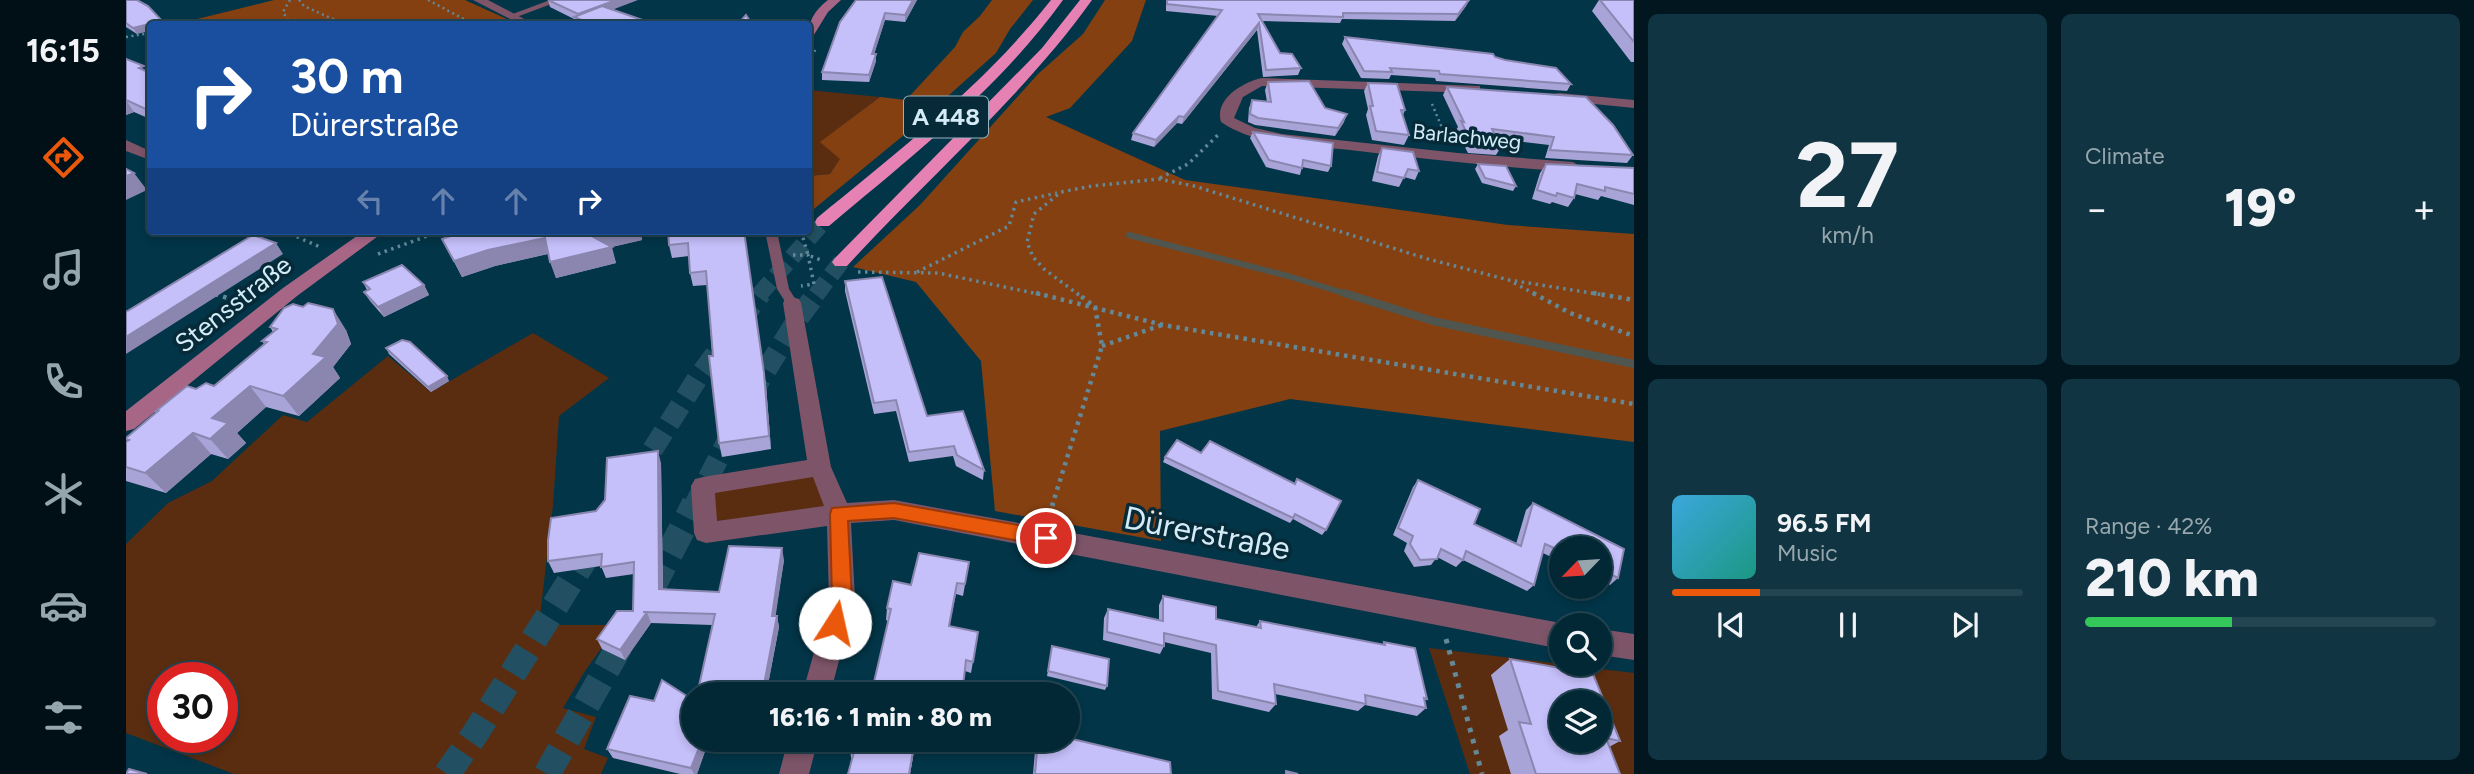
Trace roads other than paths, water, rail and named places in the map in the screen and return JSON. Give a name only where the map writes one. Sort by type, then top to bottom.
[{"type":"highway","name":"A 448","points":[[823,222],[972,94],[1031,34],[1057,0]]},
{"type":"highway","name":"A 448","points":[[841,262],[1047,51],[1086,0]]},
{"type":"street","points":[[479,0],[522,21]]},
{"type":"street","points":[[492,7],[512,0]]},
{"type":"street","points":[[812,28],[823,10],[835,0]]},
{"type":"street","name":"Barlachweg","points":[[1491,90],[1262,82],[1243,88],[1227,111],[1226,119],[1237,127],[1252,132],[1451,158],[1586,168]]},
{"type":"street","points":[[1546,96],[1634,104]]},
{"type":"street","points":[[126,145],[147,155]]},
{"type":"street","name":"Stensstraße","points":[[126,423],[290,292],[369,235]]},
{"type":"street","points":[[792,303],[820,467],[839,514],[842,599],[820,682]]},
{"type":"street","name":"Dürerstraße","points":[[820,467],[704,486],[706,533],[839,514],[894,510],[1549,634]]},
{"type":"street","points":[[1612,644],[1634,647]]},
{"type":"street","points":[[794,774],[800,752]]},
{"type":"lane","points":[[511,16],[558,0]]},
{"type":"lane","points":[[772,235],[783,289],[792,303]]},
{"type":"waterway","points":[[1129,235],[1350,295]]},
{"type":"waterway","points":[[1344,293],[1433,321],[1634,364]]},
{"type":"tunnel","points":[[812,235],[823,222]]},
{"type":"tunnel","points":[[759,295],[812,235]]},
{"type":"tunnel","points":[[816,295],[841,262]]},
{"type":"tunnel","points":[[636,476],[697,379],[761,293]]},
{"type":"tunnel","points":[[750,396],[817,293]]},
{"type":"tunnel","points":[[694,506],[734,428]]},
{"type":"tunnel","points":[[651,589],[695,504]]},
{"type":"tunnel","points":[[447,774],[475,734],[593,545]]},
{"type":"tunnel","points":[[547,774],[627,633]]}]
